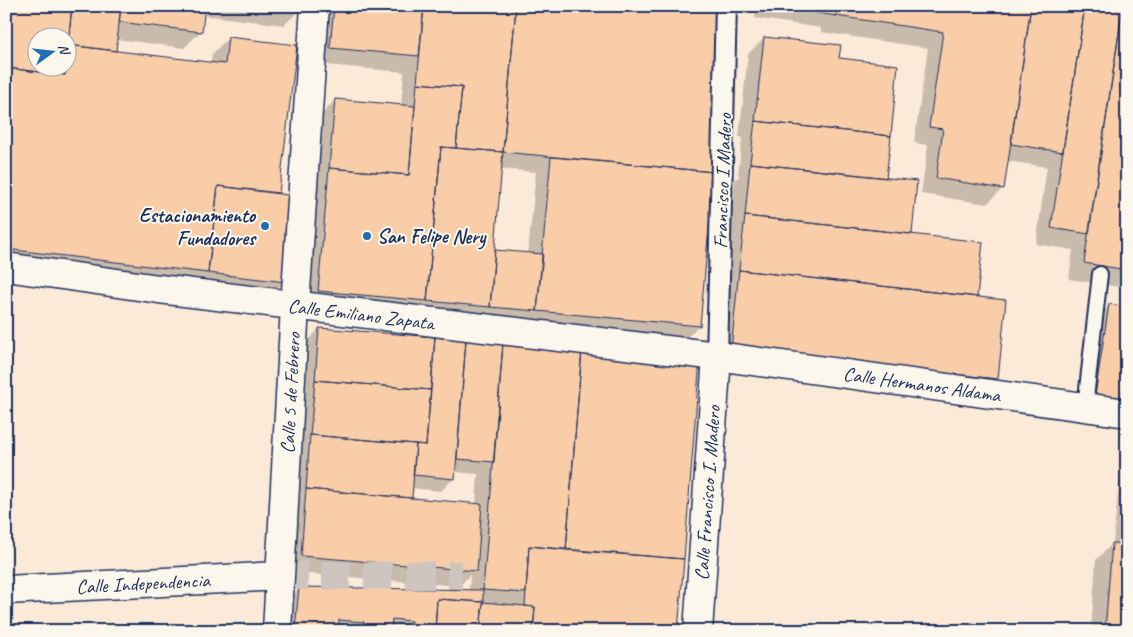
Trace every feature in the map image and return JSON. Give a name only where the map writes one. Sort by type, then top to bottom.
[{"type":"street","name":"Calle 5 de Febrero","points":[[277,631],[295,306],[315,6]]},
{"type":"street","name":"Francisco I Madero","points":[[717,356],[726,6]]},
{"type":"street","name":"Calle Emiliano Zapata","points":[[6,267],[159,289],[717,356]]},
{"type":"street","name":"Calle Hermanos Aldama","points":[[717,356],[1127,413]]},
{"type":"street","name":"Calle Francisco I. Madero","points":[[698,631],[717,356]]},
{"type":"street","name":"Calle Independencia","points":[[6,590],[280,576]]},
{"type":"lane","points":[[1085,407],[1100,274]]},
{"type":"building","points":[[6,6],[72,6],[70,28],[28,28],[28,71],[6,68]]},
{"type":"building","points":[[72,6],[121,6],[116,51],[78,46],[78,28],[70,28]]},
{"type":"building","points":[[121,6],[205,6],[202,32],[119,22]]},
{"type":"building","points":[[277,6],[302,6],[302,9]]},
{"type":"building","points":[[334,6],[424,6],[419,56],[330,48]]},
{"type":"building","points":[[424,6],[516,6],[503,152],[456,148],[462,87],[417,83]]},
{"type":"building","points":[[516,6],[721,6],[714,172],[503,152]]},
{"type":"building","points":[[774,6],[837,6],[836,16]]},
{"type":"building","points":[[837,6],[1031,6],[1004,189],[936,178],[943,129],[929,127],[943,32],[836,16]]},
{"type":"building","points":[[1031,6],[1085,6],[1063,152],[1011,144]]},
{"type":"building","points":[[1085,6],[1123,6],[1089,234],[1051,228]]},
{"type":"building","points":[[1123,6],[1127,6],[1127,270],[1084,263]]},
{"type":"building","points":[[228,37],[297,45],[279,193],[218,186],[208,273],[6,249],[6,68],[28,71],[28,78],[78,78],[78,46],[225,64]]},
{"type":"building","points":[[764,37],[841,45],[839,58],[898,65],[891,136],[755,121]]},
{"type":"building","points":[[417,83],[462,87],[456,148],[441,147],[427,301],[318,291],[329,168],[409,175]]},
{"type":"building","points":[[335,99],[415,106],[409,175],[329,168]]},
{"type":"building","points":[[755,121],[891,136],[886,178],[750,163]]},
{"type":"building","points":[[441,147],[503,152],[490,307],[427,301]]},
{"type":"building","points":[[551,157],[714,172],[700,326],[537,311]]},
{"type":"building","points":[[750,163],[917,181],[912,234],[745,216]]},
{"type":"building","points":[[218,186],[296,196],[286,282],[208,273]]},
{"type":"building","points":[[745,216],[983,242],[977,297],[739,270]]},
{"type":"building","points":[[495,250],[543,254],[537,311],[490,307]]},
{"type":"building","points":[[739,270],[1006,300],[998,379],[731,350]]},
{"type":"building","points":[[1109,304],[1127,307],[1127,365],[1121,406],[1094,402]]},
{"type":"building","points":[[319,328],[435,337],[431,390],[315,380]]},
{"type":"building","points":[[435,337],[466,340],[455,479],[413,475],[416,444],[426,445]]},
{"type":"building","points":[[466,340],[503,343],[494,462],[457,459]]},
{"type":"building","points":[[503,343],[582,349],[566,550],[529,546],[526,593],[483,590]]},
{"type":"building","points":[[582,349],[700,359],[684,559],[566,550]]},
{"type":"building","points":[[1127,365],[1127,407],[1121,406]]},
{"type":"building","points":[[315,380],[431,390],[426,445],[310,435]]},
{"type":"building","points":[[310,435],[416,444],[412,498],[306,489]]},
{"type":"building","points":[[306,489],[482,504],[477,571],[301,556]]},
{"type":"building","points":[[1112,543],[1127,544],[1127,631],[1105,631]]},
{"type":"building","points":[[529,546],[684,559],[678,631],[533,631],[535,607],[525,606]]},
{"type":"building","points":[[299,587],[483,590],[483,602],[437,599],[435,631],[410,631],[411,621],[392,619],[391,631],[363,631],[364,622],[339,620],[338,631],[295,631]]},
{"type":"building","points":[[437,599],[483,602],[480,631],[435,631]]},
{"type":"building","points":[[483,602],[535,607],[533,631],[480,631]]},
{"type":"tunnel","points":[[280,576],[462,575]]},
{"type":"place","name":"Estacionamiento Fundadores","points":[[265,226]]},
{"type":"place","name":"San Felipe Nery","points":[[367,236]]}]
